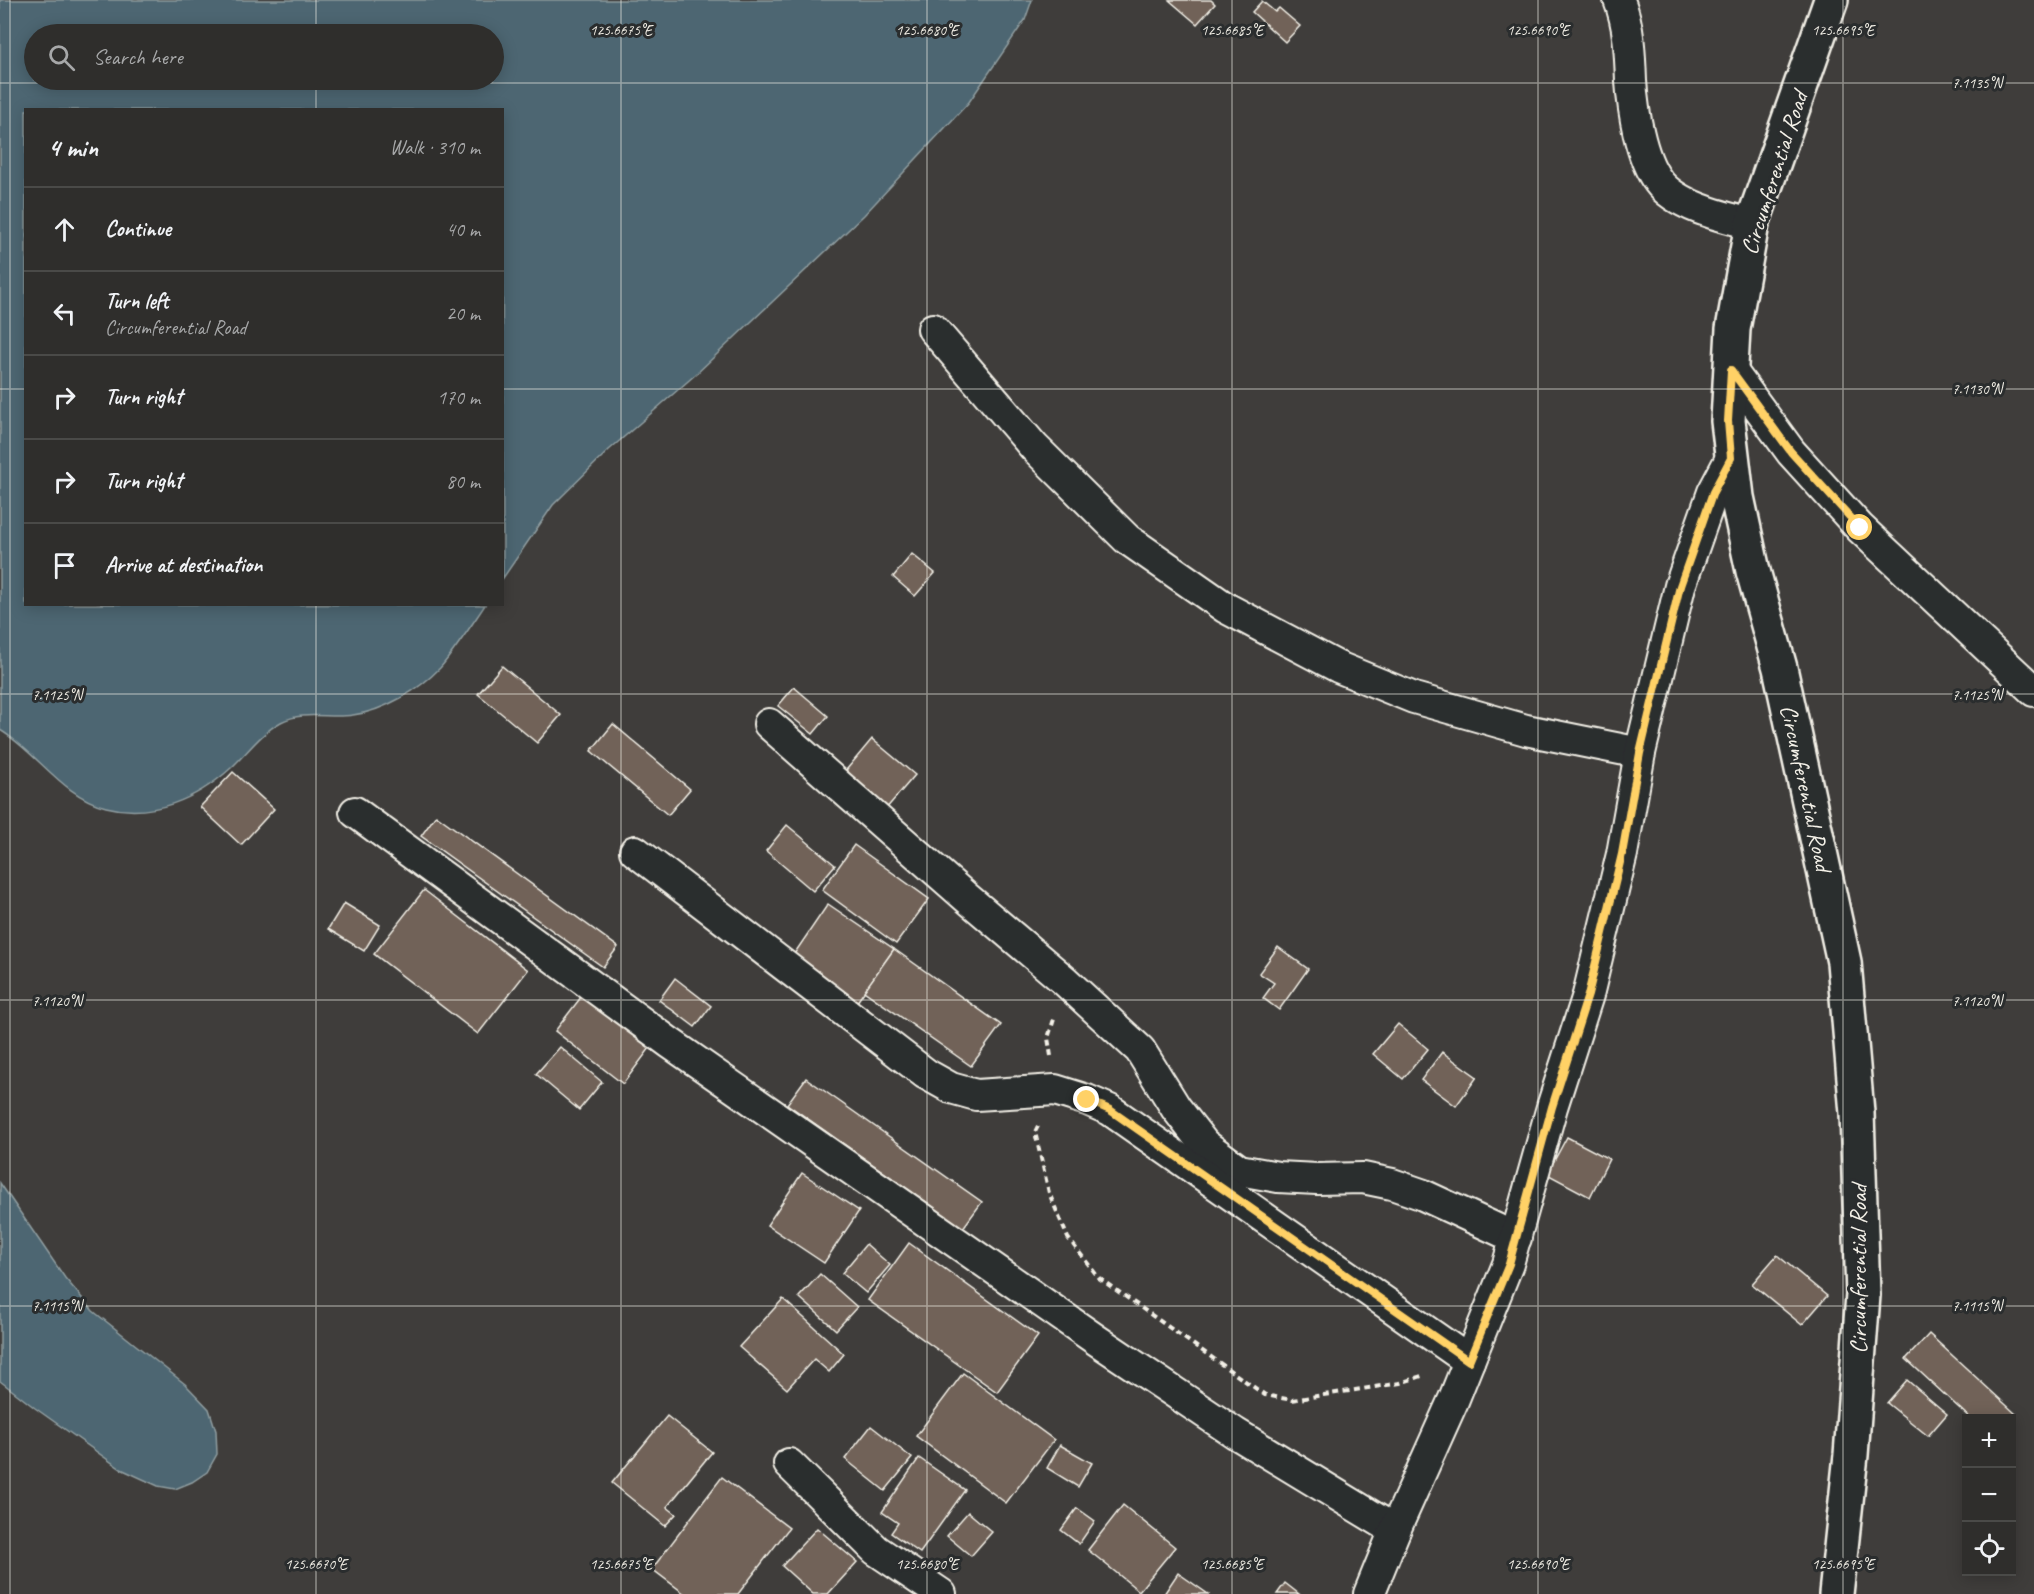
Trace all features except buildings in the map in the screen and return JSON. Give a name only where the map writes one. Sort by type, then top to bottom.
[{"type":"main road","name":"Circumferential Road","points":[[1831,0],[1752,224],[1733,329],[1728,421],[1731,458],[1742,518],[1780,668],[1844,962],[1857,1113],[1863,1295],[1851,1455],[1836,1594]]},
{"type":"street","points":[[1618,0],[1625,16],[1638,128],[1648,161],[1658,182],[1673,195],[1692,205],[1752,224]]},
{"type":"street","points":[[933,329],[1034,447],[1127,538],[1226,608],[1338,667],[1414,698],[1526,730],[1640,753]]},
{"type":"street","points":[[1731,370],[1791,452],[1860,528],[2034,691]]},
{"type":"street","points":[[1369,1594],[1453,1401],[1509,1264],[1552,1107],[1588,995],[1622,854],[1640,753],[1680,586],[1713,492],[1731,458]]},
{"type":"street","points":[[769,724],[1065,981],[1140,1050],[1176,1108],[1204,1144],[1239,1170],[1278,1177],[1363,1178],[1392,1184],[1421,1194],[1516,1238]]},
{"type":"street","points":[[355,812],[670,1042],[1095,1339],[1235,1433],[1395,1530]]},
{"type":"street","points":[[635,851],[926,1074],[951,1088],[976,1095],[1054,1090],[1110,1110],[1469,1361]]},
{"type":"street","points":[[789,1464],[876,1550],[942,1594]]},
{"type":"path","points":[[1065,981],[1048,1038],[1054,1090],[1035,1132],[1049,1193],[1068,1238],[1099,1278],[1265,1395],[1292,1400],[1400,1383],[1469,1361]]},
{"type":"water","points":[[0,0],[1032,0],[1025,20],[969,102],[864,215],[695,375],[609,450],[553,505],[504,577],[504,108],[24,108],[24,606],[484,606],[440,668],[422,684],[400,698],[365,713],[289,718],[261,737],[218,779],[204,789],[173,804],[157,808],[123,810],[91,802],[63,784],[0,730]]},
{"type":"water","points":[[0,1183],[65,1278],[93,1311],[185,1384],[209,1409],[216,1431],[217,1454],[207,1472],[175,1489],[158,1486],[121,1469],[0,1381]]},
{"type":"route","points":[[1087,1100],[1110,1110],[1131,1127],[1469,1361],[1509,1264],[1552,1107],[1588,995],[1622,854],[1640,753],[1680,586],[1713,492],[1731,458],[1728,421],[1731,370],[1791,452],[1860,528]]}]
